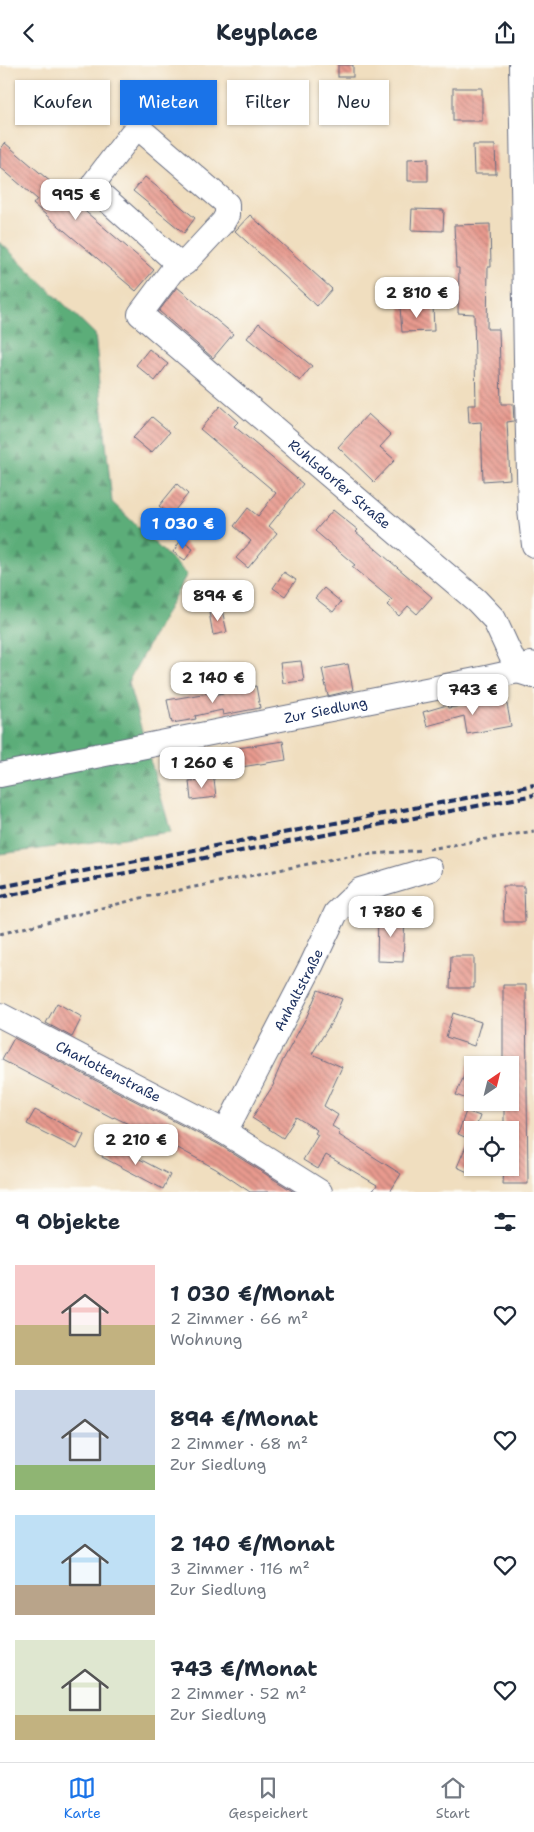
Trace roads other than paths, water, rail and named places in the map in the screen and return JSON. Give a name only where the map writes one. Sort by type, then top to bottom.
[{"type":"street","points":[[521,65],[526,379],[530,510],[534,545]]},
{"type":"street","points":[[141,130],[227,204],[227,215],[222,222],[185,263],[172,271],[174,260],[97,191],[94,183],[132,133],[141,130]]},
{"type":"street","name":"Ruhlsdorfer Straße","points":[[172,271],[140,314],[477,601],[494,619],[529,670]]},
{"type":"street","name":"Zur Siedlung","points":[[0,775],[529,670]]},
{"type":"street","name":"Anhaltstraße","points":[[225,1132],[336,913],[360,890],[430,869]]},
{"type":"street","name":"Charlottenstraße","points":[[0,1015],[225,1132],[320,1192]]},
{"type":"railway","points":[[0,887],[534,785]]},
{"type":"railway","points":[[0,897],[534,795]]}]
